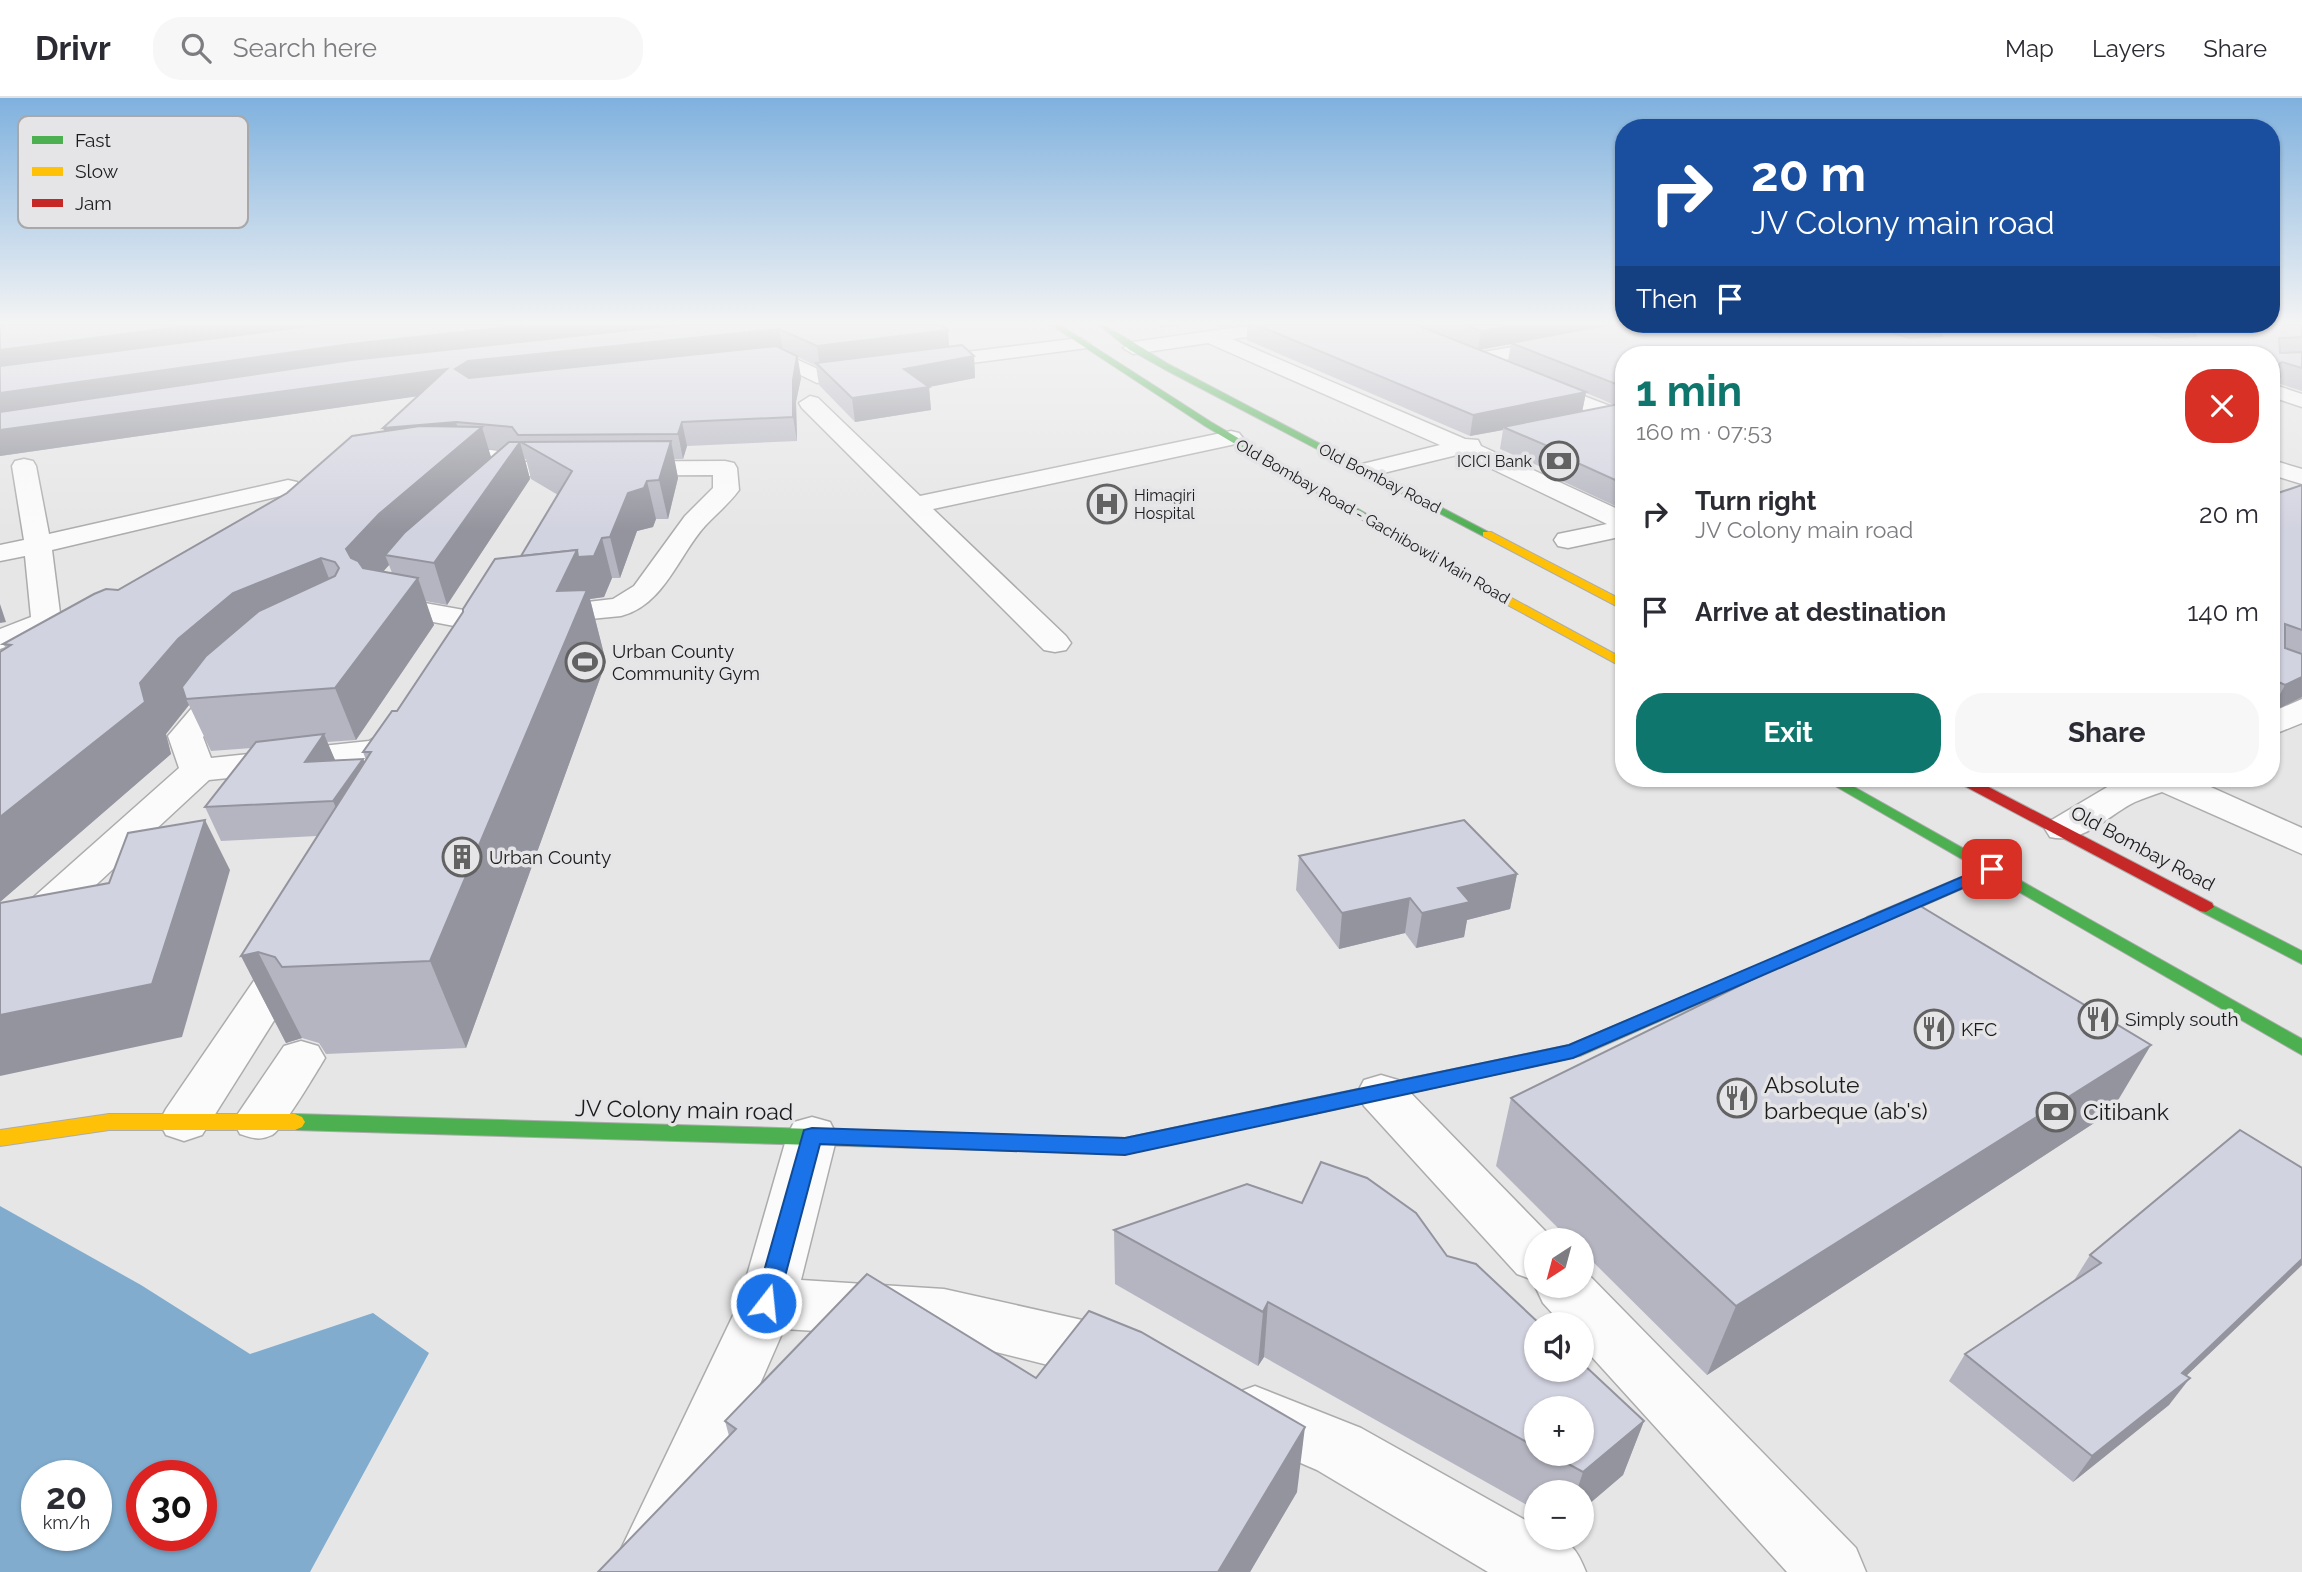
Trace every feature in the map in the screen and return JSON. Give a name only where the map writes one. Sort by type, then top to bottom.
[{"type":"main road","name":"Old Bombay Road - Gachibowli Main Road","points":[[1160,394],[1452,569],[1615,659]]},
{"type":"main road","name":"Old Bombay Road","points":[[1221,394],[1615,602]]},
{"type":"main road","points":[[1844,787],[2302,1048]]},
{"type":"main road","name":"Old Bombay Road","points":[[1978,787],[2064,830],[2302,958]]},
{"type":"main road","name":"JV Colony main road","points":[[0,1138],[109,1122],[258,1121],[1125,1146],[1573,1051],[1992,869]]},
{"type":"street","points":[[1341,394],[1464,447],[1615,518]]},
{"type":"street","points":[[1566,394],[1615,413]]},
{"type":"street","points":[[2282,394],[2302,401]]},
{"type":"street","points":[[810,403],[1055,643]]},
{"type":"street","points":[[1578,424],[1615,416]]},
{"type":"street","points":[[914,505],[1231,438]]},
{"type":"street","points":[[1367,470],[1502,439]]},
{"type":"street","points":[[380,599],[488,625],[621,607],[633,602],[644,592],[694,522],[726,490],[725,468],[503,478],[511,459],[491,457],[408,460]]},
{"type":"street","points":[[0,640],[46,621],[38,545],[24,466]]},
{"type":"street","points":[[2280,470],[2302,477]]},
{"type":"street","points":[[0,553],[300,496]]},
{"type":"street","points":[[1568,540],[1615,530]]},
{"type":"street","points":[[198,769],[185,736],[215,698],[258,658]]},
{"type":"street","points":[[2280,720],[2302,709]]},
{"type":"street","points":[[0,950],[198,769],[377,751],[429,719],[409,776]]},
{"type":"street","points":[[2064,830],[2122,794],[2141,787]]},
{"type":"street","points":[[2181,787],[2302,842]]},
{"type":"street","points":[[184,1122],[312,925]]},
{"type":"street","points":[[258,1121],[301,1058]]},
{"type":"street","points":[[1381,1093],[1524,1245]]},
{"type":"street","points":[[644,1572],[766,1303],[812,1136]]},
{"type":"street","points":[[1574,1298],[1832,1572]]},
{"type":"street","points":[[766,1303],[944,1314],[1100,1350],[1339,1449],[1552,1572]]},
{"type":"water","points":[[0,1206],[141,1285],[250,1354],[373,1313],[429,1353],[310,1572],[0,1572]]},
{"type":"building","points":[[123,394],[265,394],[0,430],[0,412]]},
{"type":"building","points":[[420,394],[793,394],[793,417],[682,422],[678,434],[518,435],[512,427],[456,422],[383,428]]},
{"type":"building","points":[[848,394],[881,394],[852,398]]},
{"type":"building","points":[[1422,394],[1577,394],[1473,415]]},
{"type":"building","points":[[1615,405],[1615,480],[1551,451],[1557,450],[1503,427]]},
{"type":"building","points":[[420,426],[482,427],[379,514],[346,549],[351,558],[358,561],[363,568],[418,578],[335,688],[186,699],[182,687],[206,656],[259,611],[335,576],[339,568],[335,562],[321,558],[233,593],[178,639],[140,683],[145,702],[0,817],[0,652],[11,645],[3,644],[94,594],[106,589],[118,590],[287,493],[352,436]]},
{"type":"building","points":[[671,441],[659,480],[647,481],[644,488],[628,493],[610,537],[602,538],[594,556],[578,557],[577,550],[521,556],[572,471],[521,442]]},
{"type":"building","points":[[509,442],[520,442],[434,563],[385,555],[404,533]]},
{"type":"building","points":[[2302,485],[2302,630],[2285,624],[2285,648],[2302,654],[2302,677],[2285,685],[2280,683],[2280,492]]},
{"type":"building","points":[[577,550],[557,591],[587,590],[430,961],[282,967],[275,957],[258,952],[241,956],[371,752],[363,752],[392,711],[397,711],[495,559]]},
{"type":"building","points":[[324,734],[305,762],[363,759],[333,801],[205,807],[256,742]]},
{"type":"building","points":[[205,820],[152,984],[0,1015],[0,903],[109,883],[128,833]]},
{"type":"building","points":[[1464,820],[1517,874],[1458,888],[1470,902],[1422,913],[1410,898],[1342,913],[1299,856]]},
{"type":"building","points":[[1912,901],[2151,1045],[1736,1306],[1511,1098]]},
{"type":"building","points":[[2240,1130],[2302,1168],[2302,1259],[2182,1373],[2190,1378],[2092,1456],[1965,1354],[2101,1263],[2090,1255]]},
{"type":"building","points":[[1321,1162],[1367,1178],[1416,1213],[1447,1256],[1476,1264],[1527,1312],[1524,1312],[1524,1382],[1594,1382],[1594,1374],[1644,1421],[1594,1463],[1594,1396],[1524,1396],[1524,1441],[1268,1302],[1263,1312],[1114,1230],[1247,1184],[1302,1203]]},
{"type":"building","points":[[867,1274],[1036,1378],[1089,1311],[1141,1332],[1305,1427],[1218,1572],[598,1572],[736,1429],[725,1421]]},
{"type":"building","points":[[1572,1466],[1590,1466],[1583,1472]]},
{"type":"traffic: fast","points":[[1161,394],[1484,587]]},
{"type":"traffic: fast","points":[[1218,394],[1487,534]]},
{"type":"traffic: fast","points":[[1844,787],[2302,1048]]},
{"type":"traffic: fast","points":[[2206,907],[2302,958]]},
{"type":"traffic: fast","points":[[1300,1109],[1573,1051],[1873,921]]},
{"type":"traffic: fast","points":[[295,1122],[917,1140]]},
{"type":"traffic: slow","points":[[1487,534],[1615,601]]},
{"type":"traffic: slow","points":[[1484,587],[1615,659]]},
{"type":"traffic: slow","points":[[1873,921],[1992,869]]},
{"type":"traffic: slow","points":[[0,1138],[109,1122],[295,1122]]},
{"type":"traffic: jam","points":[[1977,787],[2206,907]]},
{"type":"traffic: jam","points":[[917,1140],[1125,1146],[1300,1109]]},
{"type":"place","name":"ICICI Bank","points":[[1559,461]]},
{"type":"place","name":"Himagiri Hospital","points":[[1107,504]]},
{"type":"place","name":"Urban County Community Gym","points":[[585,662]]},
{"type":"place","name":"Urban County","points":[[462,857]]},
{"type":"place","name":"Simply south","points":[[2098,1019]]},
{"type":"place","name":"KFC","points":[[1934,1029]]},
{"type":"place","name":"Absolute barbeque (ab's)","points":[[1737,1098]]},
{"type":"place","name":"Citibank","points":[[2056,1112]]},
{"type":"route","points":[[766,1303],[812,1136],[1125,1146],[1573,1051],[1992,869]]}]
